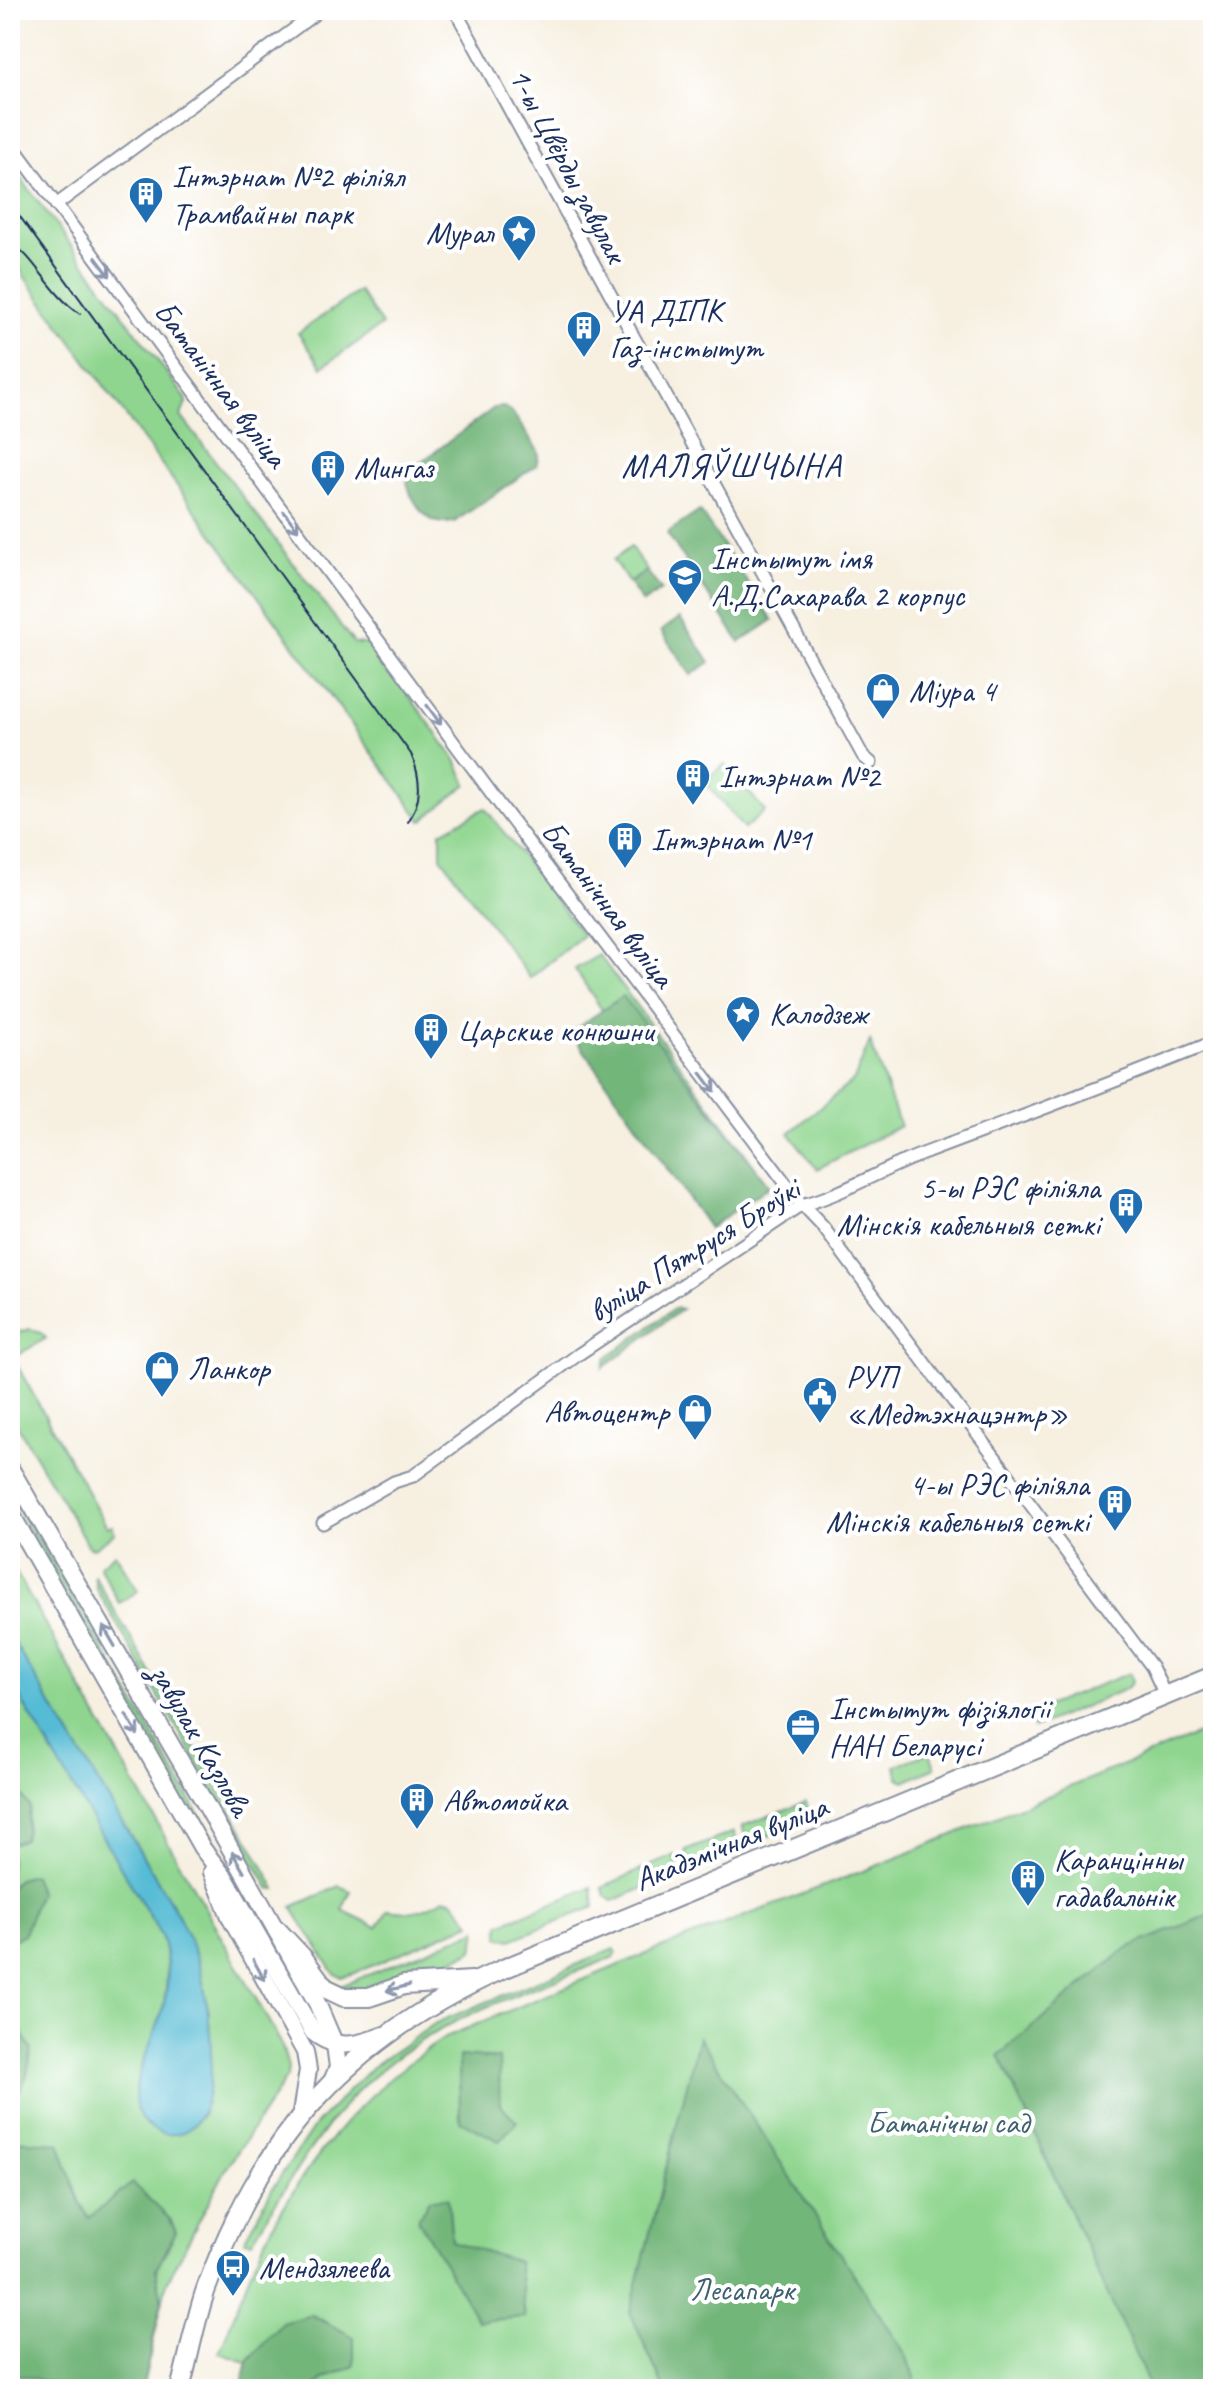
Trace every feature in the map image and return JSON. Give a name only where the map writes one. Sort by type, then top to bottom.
[{"type":"main road","name":"завулак Казлова","points":[[10,1468],[317,2003],[335,2045],[338,2067],[333,2079]]},
{"type":"main road","name":"завулак Казлова","points":[[10,1512],[202,1848],[231,1919],[305,2052],[308,2070],[301,2113]]},
{"type":"main road","name":"Акадэмічная вуліца","points":[[180,2389],[205,2292],[224,2245],[270,2159],[301,2113],[333,2079],[384,2035],[475,1981],[1213,1676]]},
{"type":"main road","name":"завулак Казлова","points":[[202,1848],[225,1878],[313,2032],[335,2045]]},
{"type":"main road","points":[[277,1930],[325,1988],[344,1997],[369,1997],[404,1985],[475,1981]]},
{"type":"main road","points":[[335,2045],[352,2045],[384,2035]]},
{"type":"street","points":[[56,205],[320,10]]},
{"type":"street","name":"1-ы Цвёрды завулак","points":[[455,10],[863,756],[871,763]]},
{"type":"street","name":"Батанічная вуліца","points":[[10,142],[489,790],[802,1205],[823,1227],[1152,1667],[1165,1695]]},
{"type":"street","name":"вуліца Пятруся Броўкі","points":[[323,1523],[394,1482],[413,1476],[555,1371],[802,1205],[824,1199],[916,1156],[1049,1108],[1213,1042]]},
{"type":"green space","points":[[10,164],[187,400],[181,416],[354,643],[372,645],[456,760],[467,784],[422,821],[26,279],[10,253]]},
{"type":"green space","points":[[359,291],[382,325],[322,367],[298,333]]},
{"type":"green space","points":[[504,407],[512,412],[538,451],[537,465],[454,522],[433,521],[421,511],[411,495],[407,482],[412,469],[494,408]]},
{"type":"green space","points":[[700,511],[773,620],[740,642],[667,533]]},
{"type":"green space","points":[[631,547],[647,571],[629,583],[613,560]]},
{"type":"green space","points":[[647,571],[661,590],[643,603],[629,583]]},
{"type":"green space","points":[[680,618],[710,662],[691,675],[661,631]]},
{"type":"green space","points":[[725,764],[765,811],[744,829],[704,781]]},
{"type":"green space","points":[[485,808],[583,935],[530,978],[441,857],[441,832]]},
{"type":"green space","points":[[599,955],[769,1186],[764,1191],[604,1013],[575,969]]},
{"type":"green space","points":[[623,996],[769,1186],[709,1228],[571,1032]]},
{"type":"green space","points":[[870,1041],[900,1126],[817,1169],[789,1133],[854,1080]]},
{"type":"green space","points":[[675,1308],[682,1309],[603,1368],[606,1358]]},
{"type":"green space","points":[[30,1329],[46,1338],[13,1358],[107,1527],[112,1525],[115,1533],[94,1548],[89,1547],[10,1413],[10,1335]]},
{"type":"green space","points":[[20,1505],[286,1965],[280,1968],[16,1507]]},
{"type":"green space","points":[[115,1553],[138,1591],[119,1603],[99,1566]]},
{"type":"green space","points":[[10,1562],[281,2043],[288,2067],[287,2077],[226,2169],[167,2282],[142,2389],[56,2389],[56,2384],[10,2373],[10,2284],[16,2257],[10,2253],[10,1681],[161,1935],[166,1954],[166,1992],[157,2030],[136,2085],[174,2134],[193,2126],[203,2114],[209,2012],[197,1958],[177,1913],[10,1636]]},
{"type":"green space","points":[[94,1575],[276,1889],[270,1889],[267,1884],[96,1588]]},
{"type":"green space","points":[[1129,1673],[1132,1682],[1126,1689],[1034,1728],[1029,1713]]},
{"type":"green space","name":"Батанічны сад","points":[[1213,1728],[1213,2389],[327,2389],[219,2353],[255,2262],[311,2165],[334,2135],[386,2082],[446,2037],[643,1955],[884,1863]]},
{"type":"green space","points":[[930,1752],[935,1768],[905,1781],[899,1778],[895,1766]]},
{"type":"green space","points":[[10,1779],[30,1807],[24,1839],[10,1845]]},
{"type":"green space","points":[[806,1802],[812,1818],[754,1842],[747,1840],[742,1826]]},
{"type":"green space","points":[[734,1832],[738,1843],[734,1850],[695,1866],[689,1863],[685,1851]]},
{"type":"green space","points":[[675,1855],[677,1869],[674,1875],[613,1901],[606,1896],[602,1887]]},
{"type":"green space","points":[[33,1875],[39,1893],[24,1934],[10,1942],[10,1887],[18,1879]]},
{"type":"green space","points":[[339,1886],[351,1891],[342,1910],[377,1927],[388,1910],[418,1910],[444,1898],[453,1900],[471,1923],[341,1977],[334,1973],[292,1907]]},
{"type":"green space","points":[[592,1887],[594,1907],[511,1940],[499,1937],[500,1924]]},
{"type":"green space","points":[[1213,1913],[1213,2389],[1151,2389],[999,2055],[1127,1948]]},
{"type":"green space","points":[[477,1930],[474,1949],[397,1984],[373,1991],[333,1987],[329,1980],[341,1986]]},
{"type":"green space","points":[[614,1949],[614,1957],[486,2007],[425,2038],[396,2057],[370,2079],[336,2116],[306,2156],[252,2241],[244,2240],[275,2184],[316,2124],[372,2067],[436,2023]]},
{"type":"green space","points":[[10,2012],[32,2050],[26,2078],[10,2108]]},
{"type":"green space","name":"Лесапарк","points":[[699,2037],[906,2355],[918,2389],[664,2389],[630,2312]]},
{"type":"green space","points":[[459,2056],[499,2059],[500,2105],[517,2121],[499,2141],[460,2121]]},
{"type":"green space","points":[[10,2140],[59,2143],[79,2201],[89,2218],[132,2183],[170,2219],[176,2232],[156,2270],[162,2302],[142,2389],[56,2389],[56,2384],[10,2373],[10,2284],[16,2257],[10,2253]]},
{"type":"green space","points":[[448,2198],[452,2241],[518,2262],[525,2317],[478,2321],[418,2219],[429,2199]]},
{"type":"green space","points":[[312,2315],[354,2337],[354,2366],[322,2380],[313,2389],[239,2389],[248,2361],[282,2323]]},
{"type":"water","points":[[10,1636],[177,1913],[196,1955],[208,2011],[211,2068],[208,2094],[200,2116],[186,2130],[166,2134],[153,2129],[140,2117],[135,2103],[138,2079],[165,1998],[168,1977],[161,1935],[10,1681]]},
{"type":"tram line","points":[[10,203],[411,754],[419,788],[408,822]]},
{"type":"tram line","points":[[10,241],[28,257],[69,306],[80,314]]},
{"type":"place","name":"Інтэрнат №2 філіял Трамвайны парк","points":[[146,225]]},
{"type":"place","name":"Мурал","points":[[519,263]]},
{"type":"place","name":"УА ДІПК Газ-інстытут","points":[[584,359]]},
{"type":"place","name":"Мингаз","points":[[328,498]]},
{"type":"place","name":"Інстытут імя А.Д.Сахарава 2 корпус","points":[[685,607]]},
{"type":"place","name":"Міура 4","points":[[883,721]]},
{"type":"place","name":"Інтэрнат №2","points":[[693,807]]},
{"type":"place","name":"Інтэрнат №1","points":[[625,870]]},
{"type":"place","name":"Калодзеж","points":[[743,1044]]},
{"type":"place","name":"Царские конюшни","points":[[431,1061]]},
{"type":"place","name":"5-ы РЭС філіяла Мінскія кабельныя сеткі","points":[[1126,1236]]},
{"type":"place","name":"Ланкор","points":[[162,1399]]},
{"type":"place","name":"РУП «Медтэхнацэнтр»","points":[[820,1425]]},
{"type":"place","name":"Автоцентр","points":[[695,1442]]},
{"type":"place","name":"4-ы РЭС філіяла Мінскія кабельныя сеткі","points":[[1115,1533]]},
{"type":"place","name":"Інстытут фізіялогіі НАН Беларусі","points":[[803,1757]]},
{"type":"place","name":"Автомойка","points":[[417,1831]]},
{"type":"place","name":"Каранцінны гадавальнік","points":[[1028,1908]]},
{"type":"place","name":"Мендзялеева","points":[[233,2298]]},
{"type":"district","name":"МАЛЯЎШЧЫНА","points":[[732,465]]}]
